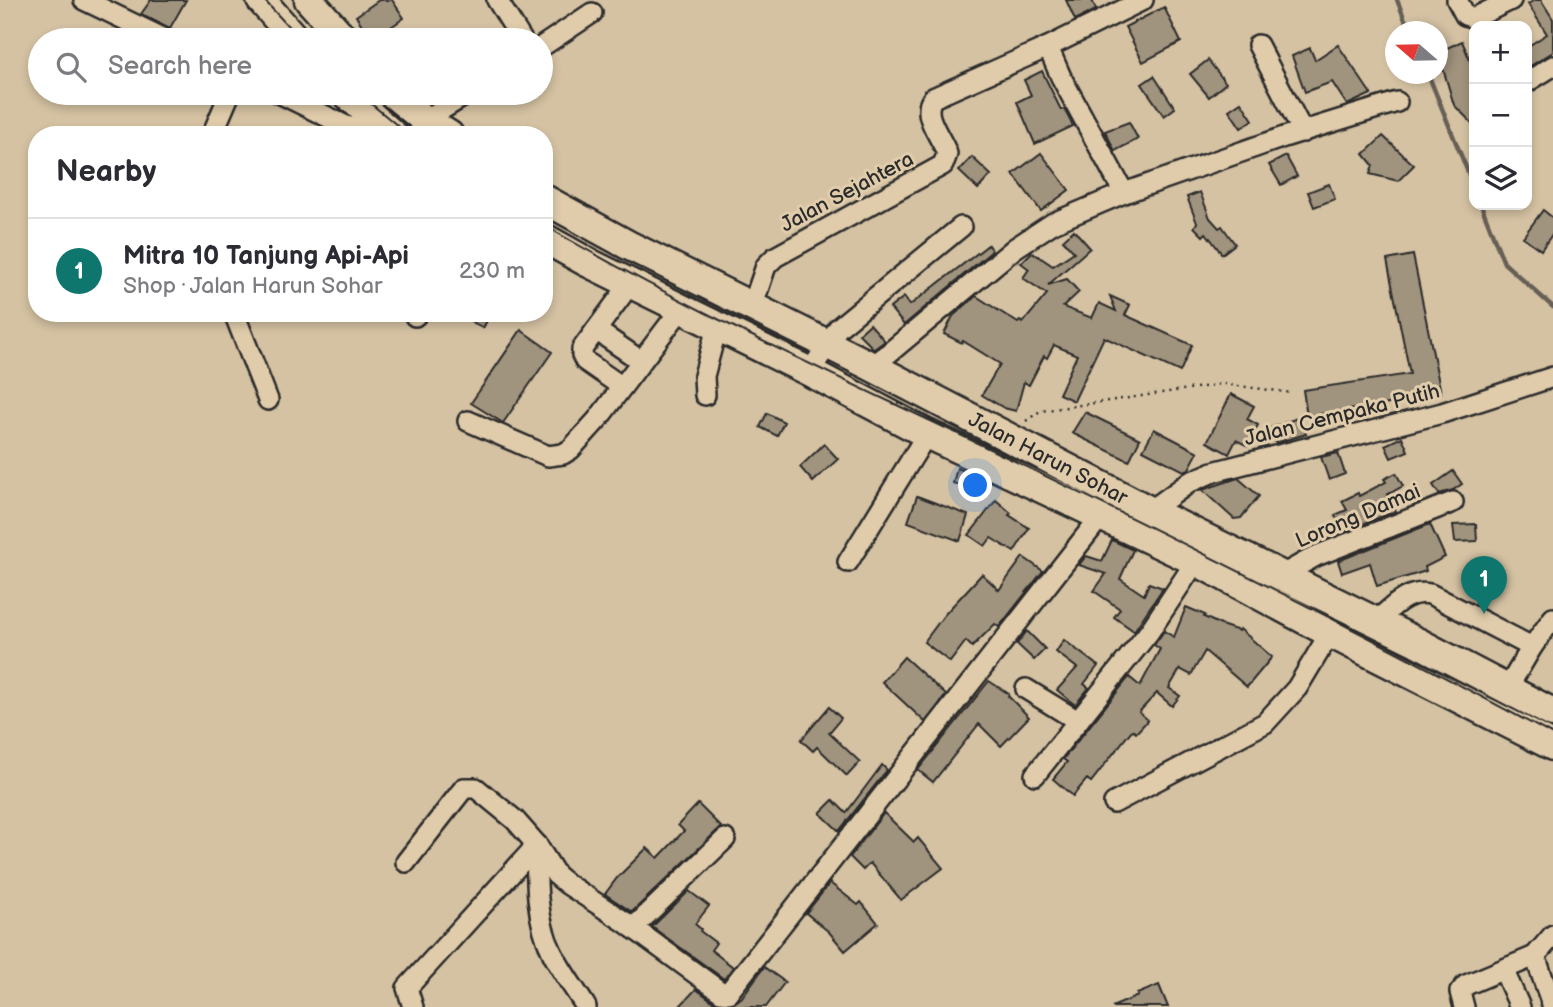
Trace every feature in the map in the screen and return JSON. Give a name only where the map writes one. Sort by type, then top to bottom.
[{"type":"highway","points":[[261,0],[286,28]]},
{"type":"highway","points":[[312,1],[335,28]]},
{"type":"highway","points":[[359,105],[382,126]]},
{"type":"highway","points":[[407,105],[435,126]]},
{"type":"highway","name":"Jalan Harun Sohar","points":[[553,204],[628,245],[1150,511],[1376,621],[1553,713]]},
{"type":"highway","name":"Jalan Harun Sohar","points":[[553,243],[927,434],[1196,561],[1330,633],[1553,746]]},
{"type":"street","points":[[84,0],[142,28]]},
{"type":"street","points":[[497,0],[514,28]]},
{"type":"street","name":"Jalan Sejahtera","points":[[752,307],[766,266],[775,257],[943,165],[947,154],[928,113],[928,104],[933,98],[1048,47],[1143,0]]},
{"type":"street","points":[[1457,0],[1465,15],[1474,18],[1511,0]]},
{"type":"street","points":[[553,39],[592,13]]},
{"type":"street","points":[[1258,45],[1303,132]]},
{"type":"street","points":[[1048,47],[1061,77],[1124,193]]},
{"type":"street","points":[[1532,79],[1553,66]]},
{"type":"street","points":[[872,367],[1034,234],[1124,193],[1397,102]]},
{"type":"street","points":[[216,126],[225,105]]},
{"type":"street","points":[[303,105],[344,126]]},
{"type":"street","points":[[425,120],[449,105]]},
{"type":"street","points":[[810,372],[838,328],[961,227]]},
{"type":"street","points":[[621,386],[585,360],[582,349],[630,284]]},
{"type":"street","points":[[468,421],[548,456],[571,449],[681,309]]},
{"type":"street","points":[[238,322],[268,400]]},
{"type":"street","points":[[705,395],[705,376],[718,327]]},
{"type":"street","points":[[596,330],[640,361]]},
{"type":"street","name":"Jalan Cempaka Putih","points":[[1150,511],[1190,482],[1213,472],[1442,413],[1553,377]]},
{"type":"street","points":[[1468,418],[1553,391]]},
{"type":"street","points":[[848,562],[927,434]]},
{"type":"street","name":"Lorong Damai","points":[[1282,575],[1316,556],[1453,502]]},
{"type":"street","points":[[406,862],[464,788],[475,788],[515,820],[537,845],[556,875],[721,992],[728,993],[1102,515]]},
{"type":"street","points":[[1035,775],[1149,632],[1196,561]]},
{"type":"street","points":[[1376,621],[1405,597],[1422,592],[1532,647]]},
{"type":"street","points":[[1507,689],[1553,618]]},
{"type":"street","points":[[1114,803],[1265,723],[1297,688],[1330,633]]},
{"type":"street","points":[[1026,689],[1078,721]]},
{"type":"street","points":[[633,928],[725,839]]},
{"type":"street","points":[[413,1007],[407,988],[537,845]]},
{"type":"street","points":[[537,845],[536,874],[541,916],[551,950],[586,1007]]},
{"type":"street","points":[[1464,1007],[1460,992],[1466,985],[1535,956],[1553,935]]},
{"type":"street","points":[[1535,956],[1553,1007]]},
{"type":"street","points":[[1508,981],[1520,1007]]},
{"type":"path","points":[[1008,438],[1040,411],[1081,403],[1223,384],[1293,393]]},
{"type":"building","points":[[151,0],[186,0],[170,28],[141,14]]},
{"type":"building","points":[[379,0],[392,0],[404,18],[389,28],[364,28],[356,16]]},
{"type":"building","points":[[1066,0],[1092,0],[1096,10],[1075,20]]},
{"type":"building","points":[[1541,0],[1553,19],[1553,52],[1532,65],[1532,44],[1547,34],[1528,4]]},
{"type":"building","points":[[1164,7],[1181,42],[1143,62],[1125,27]]},
{"type":"building","points":[[1462,41],[1469,58],[1469,120],[1454,105],[1448,84],[1448,47]]},
{"type":"building","points":[[1338,45],[1371,94],[1347,105],[1332,82],[1305,92],[1292,56],[1310,48],[1315,60]]},
{"type":"building","points":[[1208,60],[1226,83],[1209,97],[1190,74]]},
{"type":"building","points":[[1042,71],[1061,110],[1064,109],[1073,126],[1035,144],[1017,102],[1031,95],[1024,80]]},
{"type":"building","points":[[1154,76],[1175,108],[1164,116],[1142,84]]},
{"type":"building","points":[[1241,102],[1253,120],[1241,128],[1229,110]]},
{"type":"building","points":[[1129,122],[1138,139],[1115,151],[1105,131]]},
{"type":"building","points":[[1383,136],[1414,165],[1398,181],[1370,174],[1373,165],[1364,154]]},
{"type":"building","points":[[1041,153],[1069,190],[1041,211],[1013,174]]},
{"type":"building","points":[[1286,156],[1297,176],[1281,185],[1269,165]]},
{"type":"building","points":[[972,157],[991,175],[978,189],[959,171]]},
{"type":"building","points":[[1329,184],[1335,199],[1314,207],[1308,192]]},
{"type":"building","points":[[1200,192],[1210,218],[1219,228],[1222,226],[1235,244],[1222,254],[1206,233],[1203,236],[1194,227],[1197,223],[1187,197]]},
{"type":"building","points":[[1543,210],[1553,218],[1553,233],[1541,250],[1523,237]]},
{"type":"building","points":[[1074,230],[1090,248],[1048,285],[1067,279],[1079,292],[1063,307],[1092,318],[1099,303],[1116,311],[1110,296],[1130,305],[1125,315],[1192,345],[1180,372],[1104,337],[1074,401],[1059,394],[1077,355],[1054,345],[1047,358],[1044,356],[1029,385],[1024,382],[1016,411],[1004,408],[982,395],[1000,364],[963,341],[962,343],[944,334],[953,316],[976,296],[1018,323],[1023,323],[1047,294],[1023,278],[1029,269],[1021,263],[1032,252],[1053,266],[1074,252],[1063,240]]},
{"type":"building","points":[[988,245],[992,251],[904,325],[890,308],[904,297],[910,305]]},
{"type":"building","points":[[1413,255],[1441,393],[1409,401],[1307,416],[1303,390],[1410,374],[1387,260]]},
{"type":"building","points":[[473,322],[486,322],[483,328]]},
{"type":"building","points":[[870,324],[885,341],[874,349],[859,334]]},
{"type":"building","points":[[521,330],[552,352],[503,423],[471,403]]},
{"type":"building","points":[[1231,394],[1254,406],[1247,419],[1258,425],[1248,446],[1236,440],[1229,454],[1207,442]]},
{"type":"building","points":[[1085,412],[1140,439],[1129,461],[1072,433]]},
{"type":"building","points":[[767,413],[784,422],[777,436],[760,427]]},
{"type":"building","points":[[1300,417],[1306,434],[1276,443],[1270,428]]},
{"type":"building","points":[[1154,429],[1198,452],[1189,469],[1184,471],[1143,450]]},
{"type":"building","points":[[1402,437],[1408,451],[1391,458],[1385,445]]},
{"type":"building","points":[[824,444],[838,459],[813,482],[800,467]]},
{"type":"building","points":[[1338,453],[1345,474],[1329,480],[1321,457]]},
{"type":"building","points":[[957,468],[980,477],[976,490],[953,483]]},
{"type":"building","points":[[1453,471],[1462,484],[1439,494],[1433,485]]},
{"type":"building","points":[[1396,473],[1403,486],[1387,495],[1396,511],[1342,532],[1335,515],[1347,510],[1342,501],[1358,493],[1359,496],[1386,482],[1384,479]]},
{"type":"building","points":[[1238,478],[1259,496],[1241,518],[1234,519],[1202,490]]},
{"type":"building","points":[[917,496],[968,515],[960,541],[908,522]]},
{"type":"building","points":[[996,500],[1011,513],[1009,515],[1029,528],[1014,552],[991,538],[985,546],[969,535]]},
{"type":"building","points":[[1430,524],[1445,557],[1425,567],[1426,571],[1377,586],[1370,563],[1342,573],[1338,561]]},
{"type":"building","points":[[1476,524],[1477,541],[1455,542],[1453,525]]},
{"type":"building","points":[[1112,540],[1133,550],[1120,579],[1144,595],[1149,583],[1163,588],[1134,631],[1114,617],[1120,609],[1094,591],[1106,574],[1079,565],[1086,556],[1102,561]]},
{"type":"building","points":[[1023,557],[1043,571],[999,627],[995,624],[972,647],[966,641],[950,662],[924,642],[945,614],[982,574],[999,590]]},
{"type":"building","points":[[1186,607],[1221,625],[1239,631],[1240,629],[1272,657],[1247,687],[1205,651],[1191,675],[1180,669],[1169,688],[1180,696],[1172,706],[1157,693],[1139,712],[1148,720],[1136,733],[1132,730],[1091,782],[1087,779],[1073,796],[1053,779],[1067,762],[1063,759],[1129,677],[1140,686],[1160,649],[1154,645],[1164,631],[1174,637]]},
{"type":"building","points":[[1027,631],[1045,649],[1034,660],[1017,644]]},
{"type":"building","points":[[1064,640],[1098,666],[1084,684],[1089,688],[1075,705],[1057,690],[1077,668],[1056,652]]},
{"type":"building","points":[[904,657],[946,695],[925,722],[882,682]]},
{"type":"building","points":[[989,681],[1009,694],[1029,717],[1001,746],[979,724],[933,782],[918,770]]},
{"type":"building","points":[[829,707],[841,718],[829,733],[860,762],[847,776],[817,747],[813,751],[801,740]]},
{"type":"building","points":[[882,765],[887,770],[839,831],[820,813],[833,800],[846,813]]},
{"type":"building","points":[[698,804],[721,827],[632,912],[605,894],[647,848],[658,858],[684,831],[678,825]]},
{"type":"building","points":[[884,813],[914,842],[918,838],[943,868],[901,900],[870,863],[863,870],[850,857]]},
{"type":"building","points":[[830,883],[858,905],[861,902],[878,923],[845,951],[829,932],[806,913]]},
{"type":"building","points":[[689,891],[709,906],[695,924],[716,943],[711,950],[733,967],[724,979],[652,927]]},
{"type":"building","points":[[764,967],[785,982],[766,1007],[679,1007],[696,989],[714,1002],[733,1004],[742,997]]},
{"type":"building","points":[[1159,985],[1168,1007],[1112,1007],[1138,996],[1137,994]]},
{"type":"waterway","points":[[1397,0],[1406,21]]},
{"type":"waterway","points":[[1432,84],[1469,175]]},
{"type":"waterway","points":[[1483,210],[1504,263],[1553,307]]},
{"type":"tram line","points":[[264,0],[290,28]]},
{"type":"tram line","points":[[373,105],[398,126]]},
{"type":"tram line","points":[[553,230],[711,315],[1206,555],[1553,735]]},
{"type":"place","name":"Mitra 10 Tanjung Api-Api","points":[[1484,614]]}]
